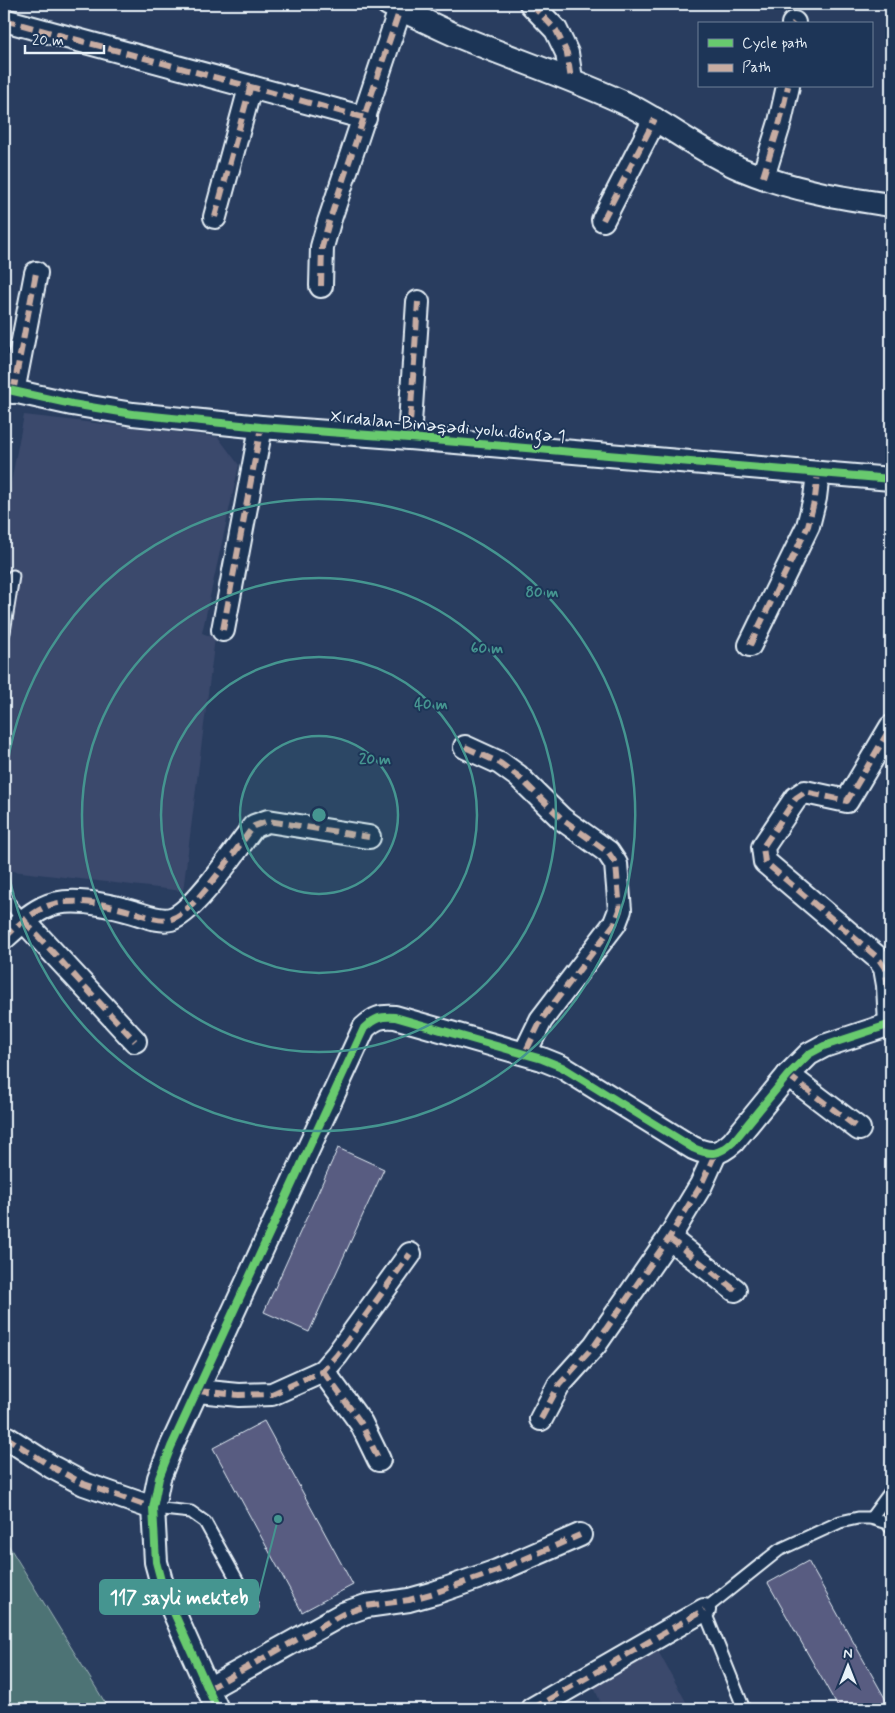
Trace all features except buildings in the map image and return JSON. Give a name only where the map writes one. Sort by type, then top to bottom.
[{"type":"street","points":[[531,4],[556,30],[567,53],[571,79]]},
{"type":"street","points":[[321,286],[322,247],[365,118],[394,6],[460,37],[571,79],[655,119],[740,169],[802,188],[850,199],[891,205]]},
{"type":"street","points":[[4,20],[365,118]]},
{"type":"street","points":[[215,217],[250,88]]},
{"type":"street","points":[[763,177],[780,122],[788,88]]},
{"type":"street","points":[[604,220],[655,119]]},
{"type":"street","points":[[8,390],[36,273]]},
{"type":"street","points":[[409,438],[418,302]]},
{"type":"street","name":"Xırdalan-Binəqədi yolu döngə 1","points":[[8,390],[72,404],[133,414],[261,427],[891,479]]},
{"type":"street","points":[[223,630],[261,427]]},
{"type":"street","points":[[750,645],[808,526],[815,498],[818,474]]},
{"type":"street","points":[[217,1709],[163,1588],[156,1562],[153,1508],[162,1470],[171,1447],[198,1392],[364,1028],[374,1019],[395,1016],[525,1053],[562,1067],[704,1153],[715,1154],[725,1149],[733,1142],[788,1075],[809,1054],[824,1046],[891,1024],[885,968],[878,958],[765,862],[763,848],[796,798],[805,792],[847,801],[891,727]]},
{"type":"street","points":[[465,747],[500,763],[518,776],[562,819],[608,852],[616,864],[620,910],[615,923],[541,1020],[525,1053]]},
{"type":"street","points":[[4,938],[45,907],[74,900],[120,908],[158,919],[171,919],[199,898],[254,826],[268,821],[369,837]]},
{"type":"street","points":[[24,921],[135,1041]]},
{"type":"street","points":[[788,1075],[860,1129]]},
{"type":"street","points":[[541,1419],[559,1385],[595,1345],[669,1238],[701,1185],[715,1154]]},
{"type":"street","points":[[669,1238],[735,1290]]},
{"type":"street","points":[[198,1392],[239,1395],[272,1394],[323,1371],[338,1355],[410,1254]]},
{"type":"street","points":[[323,1371],[360,1423],[379,1460]]},
{"type":"street","points":[[4,1436],[52,1467],[84,1484],[153,1508]]},
{"type":"street","points":[[208,1689],[343,1614],[366,1606],[409,1600],[434,1592],[497,1571],[580,1535]]},
{"type":"street","points":[[532,1709],[704,1610]]},
{"type":"lane","points":[[4,632],[13,576]]},
{"type":"lane","points":[[4,890],[9,903],[24,921]]},
{"type":"lane","points":[[871,1518],[891,1491]]},
{"type":"lane","points":[[153,1508],[191,1512],[205,1522],[252,1607]]},
{"type":"lane","points":[[744,1709],[704,1610],[779,1550],[840,1522],[858,1518],[871,1518],[886,1523],[891,1528]]},
{"type":"shaded area","points":[[24,415],[218,437],[239,465],[202,633],[215,638],[183,891],[4,870],[4,497],[8,498]]},
{"type":"shaded area","points":[[658,1651],[690,1709],[598,1709],[602,1706],[594,1687]]},
{"type":"green space","points":[[4,1538],[109,1709],[4,1709]]},
{"type":"marked path","points":[[531,4],[556,30],[567,53],[571,79]]},
{"type":"marked path","points":[[321,286],[322,247],[329,222],[400,9]]},
{"type":"marked path","points":[[4,20],[365,118]]},
{"type":"marked path","points":[[215,217],[250,88]]},
{"type":"marked path","points":[[763,177],[780,122],[788,88]]},
{"type":"marked path","points":[[603,220],[655,119]]},
{"type":"marked path","points":[[13,392],[36,273]]},
{"type":"marked path","points":[[409,438],[418,302]]},
{"type":"marked path","points":[[223,630],[261,427]]},
{"type":"marked path","points":[[750,645],[808,526],[815,498],[818,473]]},
{"type":"marked path","points":[[890,1024],[885,968],[878,958],[765,862],[763,847],[796,798],[805,792],[847,801],[891,727]]},
{"type":"marked path","points":[[465,747],[500,763],[518,776],[562,819],[608,852],[616,864],[620,910],[615,923],[541,1020],[525,1053]]},
{"type":"marked path","points":[[4,938],[38,911],[53,904],[64,902],[88,902],[123,909],[157,919],[171,919],[181,914],[203,892],[254,826],[268,821],[369,837]]},
{"type":"marked path","points":[[24,921],[135,1041]]},
{"type":"marked path","points":[[788,1075],[859,1129]]},
{"type":"marked path","points":[[541,1419],[559,1385],[595,1345],[669,1238],[701,1185],[715,1154]]},
{"type":"marked path","points":[[669,1238],[735,1290]]},
{"type":"marked path","points":[[198,1391],[239,1395],[272,1394],[323,1371],[337,1355],[410,1254]]},
{"type":"marked path","points":[[323,1371],[361,1423],[379,1460]]},
{"type":"marked path","points":[[4,1436],[52,1467],[84,1484],[153,1508]]},
{"type":"marked path","points":[[208,1689],[343,1614],[366,1606],[409,1600],[434,1593],[497,1571],[580,1535]]},
{"type":"marked path","points":[[532,1709],[704,1610]]},
{"type":"cycle path","points":[[4,389],[72,404],[133,414],[261,427],[891,479]]},
{"type":"cycle path","points":[[217,1709],[163,1588],[156,1562],[153,1508],[159,1478],[171,1447],[364,1028],[378,1018],[395,1017],[542,1059],[562,1067],[693,1148],[714,1153],[723,1150],[733,1142],[788,1075],[809,1054],[824,1046],[891,1024]]},
{"type":"place","name":"117 sayli mekteb","points":[[278,1519]]}]
